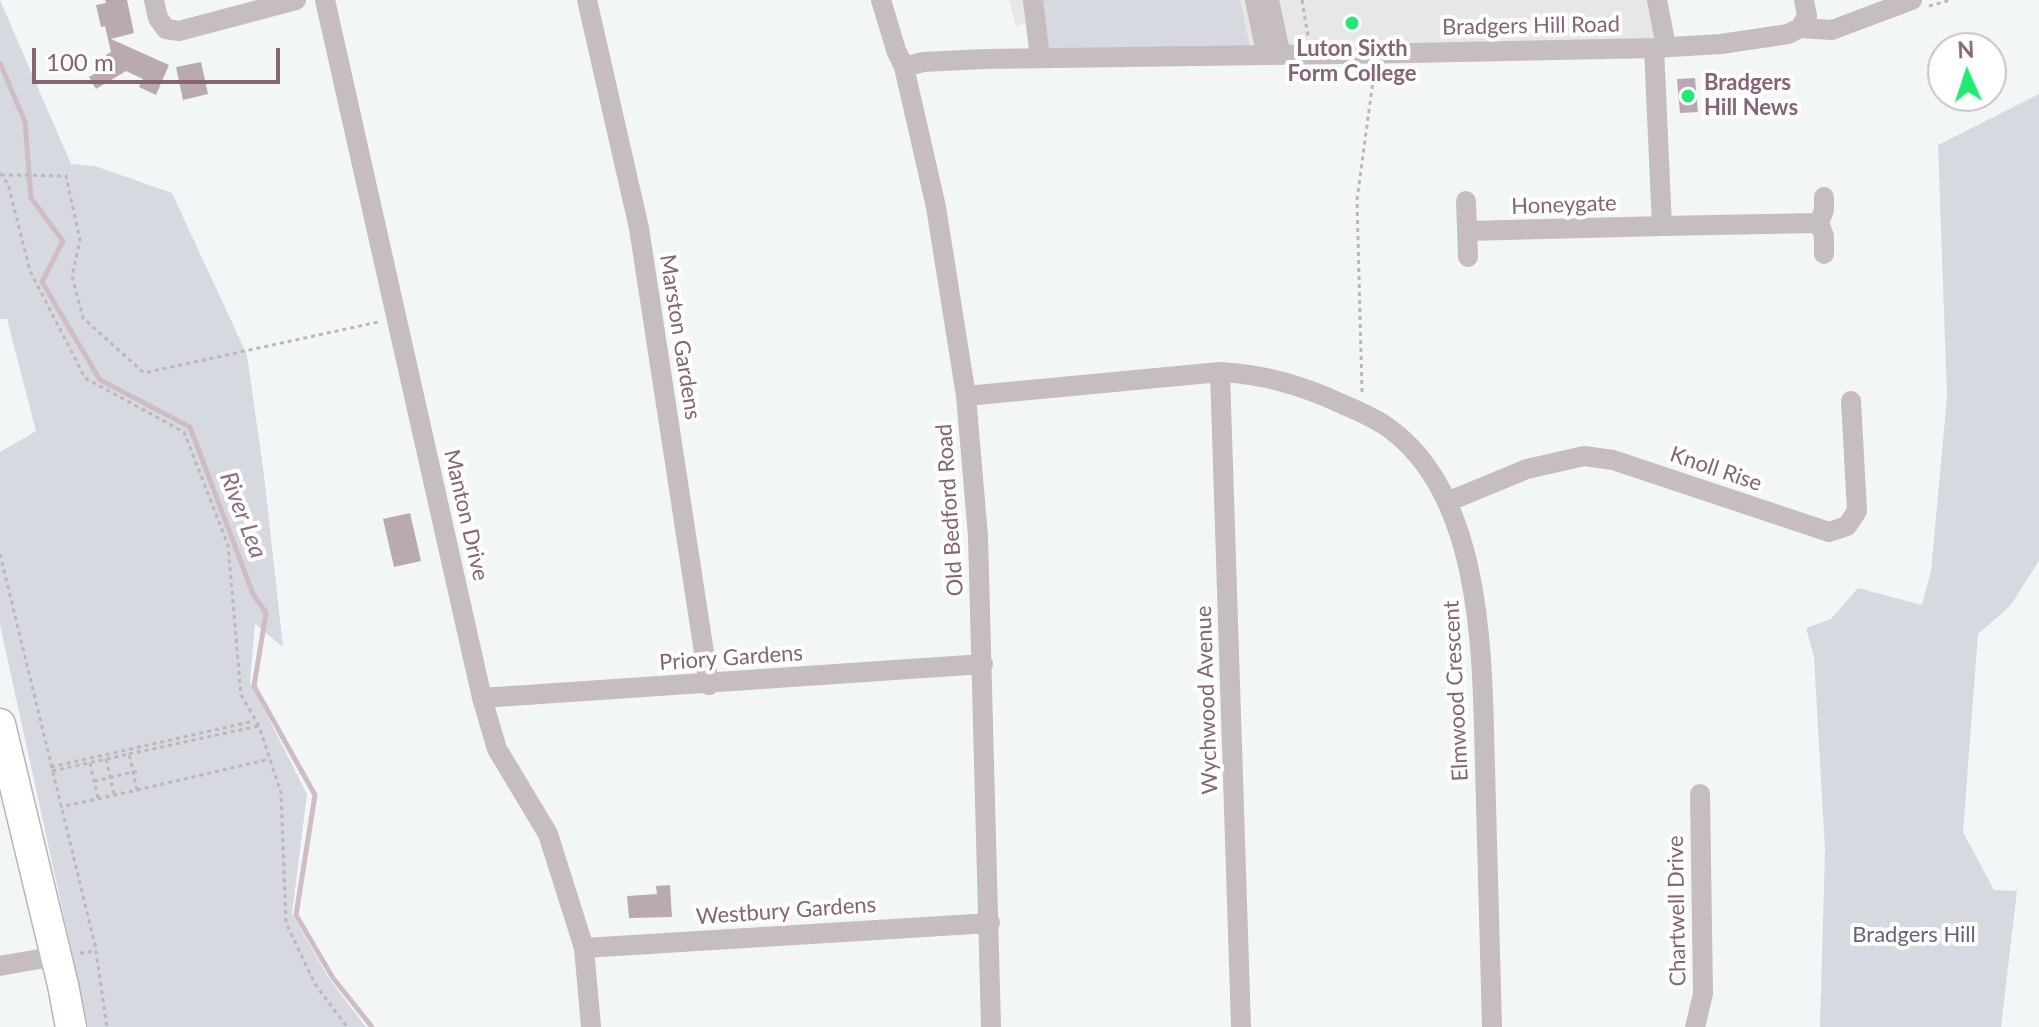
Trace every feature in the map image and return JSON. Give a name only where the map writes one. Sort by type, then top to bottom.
[{"type":"highway","points":[[0,724],[71,1027]]},
{"type":"street","points":[[154,0],[158,18],[166,29],[179,31],[296,0]]},
{"type":"street","name":"Manton Drive","points":[[325,0],[482,698],[497,749],[548,834],[584,948],[591,1027]]},
{"type":"street","name":"Marston Gardens","points":[[587,0],[639,228],[709,685]]},
{"type":"street","name":"Old Bedford Road","points":[[881,0],[904,67],[936,207],[966,396],[978,536],[991,1027]]},
{"type":"street","points":[[1033,0],[1040,57]]},
{"type":"street","points":[[1255,0],[1273,53]]},
{"type":"street","points":[[1269,0],[1273,53]]},
{"type":"street","points":[[1657,0],[1662,226]]},
{"type":"street","points":[[1800,28],[1807,16],[1804,0]]},
{"type":"street","name":"Bradgers Hill Road","points":[[904,67],[923,62],[1040,57],[1660,48],[1761,38],[1788,34],[1800,28],[1832,30],[1912,0]]},
{"type":"street","points":[[1824,197],[1824,210],[1819,223],[1824,236],[1824,254]]},
{"type":"street","points":[[1466,201],[1468,257]]},
{"type":"street","name":"Honeygate","points":[[1467,231],[1819,223]]},
{"type":"street","name":"Elmwood Crescent","points":[[966,396],[1220,372],[1246,373],[1312,390],[1363,414],[1390,429],[1421,459],[1447,502],[1472,576],[1482,642],[1492,1027]]},
{"type":"street","name":"Wychwood Avenue","points":[[1220,372],[1241,1027]]},
{"type":"street","name":"Knoll Rise","points":[[1447,502],[1527,469],[1584,456],[1613,460],[1829,532],[1847,526],[1857,511],[1851,401]]},
{"type":"street","name":"Priory Gardens","points":[[482,698],[983,664]]},
{"type":"street","name":"Chartwell Drive","points":[[1695,1027],[1703,994],[1700,794]]},
{"type":"street","name":"Westbury Gardens","points":[[584,948],[990,923]]},
{"type":"street","points":[[0,966],[56,956]]},
{"type":"path","points":[[1302,0],[1312,53]]},
{"type":"path","points":[[1363,414],[1357,200],[1376,53]]},
{"type":"path","points":[[0,174],[66,176],[80,240],[72,276],[83,318],[144,373],[397,318]]},
{"type":"path","points":[[0,174],[8,184],[30,271],[85,378],[184,432],[228,545],[241,695],[259,726],[281,793],[286,923],[315,984],[347,1027]]},
{"type":"path","points":[[0,554],[95,945],[107,1027]]},
{"type":"path","points":[[52,769],[256,720]]},
{"type":"path","points":[[52,769],[259,726]]},
{"type":"path","points":[[129,754],[136,771],[137,790]]},
{"type":"path","points":[[61,807],[271,758]]},
{"type":"path","points":[[106,759],[114,796]]},
{"type":"path","points":[[90,763],[98,799]]},
{"type":"path","points":[[94,781],[136,771]]},
{"type":"shaded area","name":"Luton Sixth Form College","points":[[1009,0],[1667,0],[1675,39],[1250,47],[1032,21],[1016,26]]},
{"type":"green space","points":[[0,0],[71,164],[95,166],[172,193],[247,355],[283,647],[255,624],[250,682],[307,794],[292,914],[330,980],[366,1027],[88,1027],[0,625],[0,452],[36,431],[7,319],[0,319]]},
{"type":"green space","points":[[1040,0],[1240,0],[1250,47],[1045,49]]},
{"type":"green space","name":"Bradgers Hill","points":[[2039,94],[2039,561],[2010,606],[1978,634],[1963,832],[1994,890],[2017,891],[2001,1027],[1820,1027],[1825,850],[1814,657],[1806,628],[1831,619],[1858,588],[1922,605],[1931,571],[1947,397],[1938,145]]},
{"type":"building","points":[[105,0],[127,0],[134,33],[111,39],[169,65],[156,95],[139,87],[143,79],[126,71],[96,89],[89,77],[111,64],[106,55],[111,52],[105,26],[101,27],[96,5],[106,3]]},
{"type":"building","points":[[201,62],[208,94],[183,100],[176,67]]},
{"type":"building","name":"Bradgers Hill News","points":[[1695,78],[1698,112],[1680,113],[1677,79]]},
{"type":"building","points":[[410,513],[421,561],[394,567],[383,519]]},
{"type":"building","points":[[670,885],[672,917],[629,918],[627,896],[657,894],[656,886]]},
{"type":"waterway","name":"River Lea","points":[[0,63],[25,122],[31,198],[63,241],[42,282],[100,380],[190,427],[253,594],[266,613],[254,686],[315,795],[296,915],[333,978],[372,1027]]},
{"type":"place","name":"Luton Sixth Form College","points":[[1352,23]]},
{"type":"place","name":"Bradgers Hill News","points":[[1688,96]]}]
